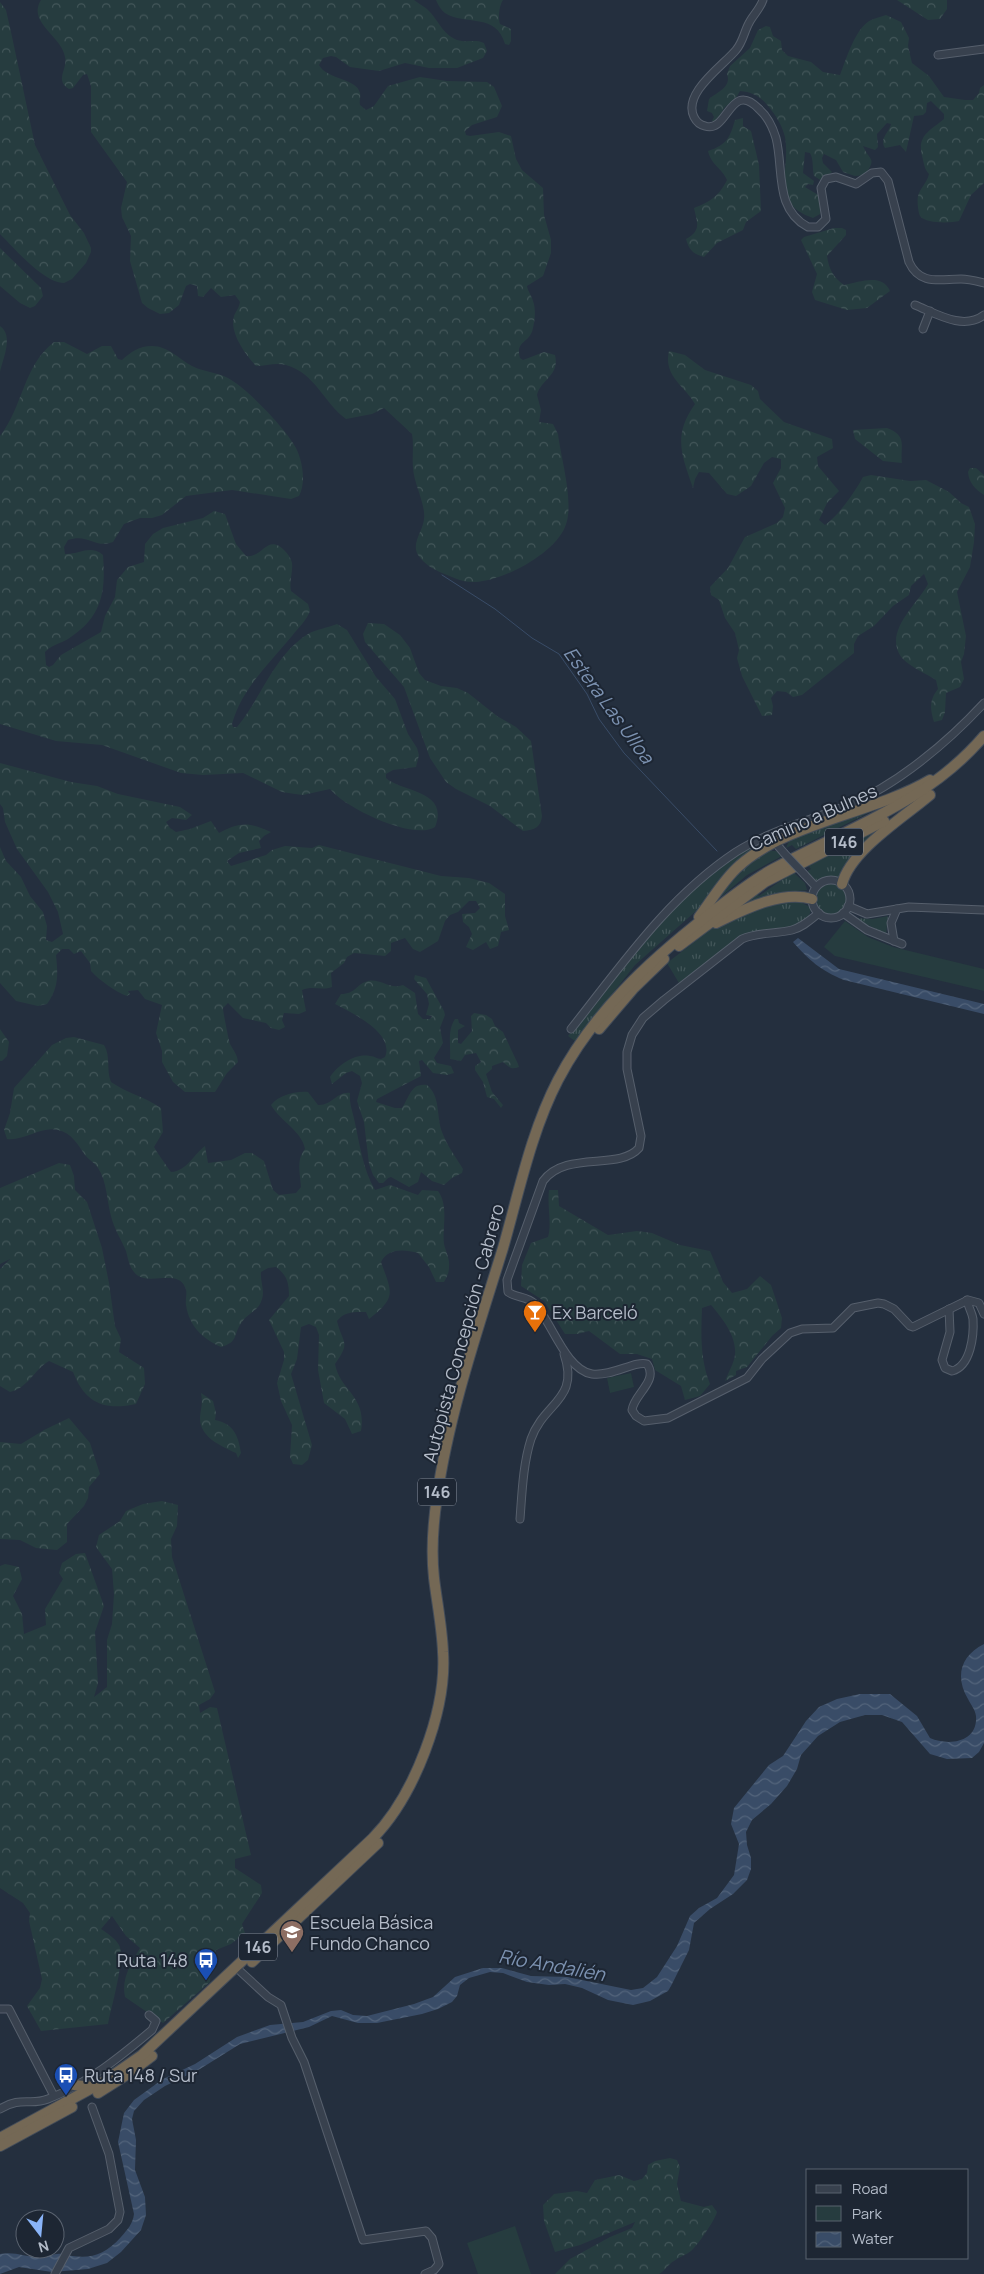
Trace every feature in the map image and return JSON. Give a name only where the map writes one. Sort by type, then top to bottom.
[{"type":"highway","name":"Autopista Concepción - Cabrero","points":[[0,2138],[95,2087],[142,2055],[373,1838],[393,1814],[408,1790],[435,1718],[442,1686],[443,1652],[434,1576],[433,1547],[434,1519],[440,1479],[479,1328],[537,1132],[558,1081],[591,1028],[632,980],[761,875],[919,794],[948,772],[984,736]]},
{"type":"highway","name":"Autopista Concepción - Cabrero","points":[[0,2146],[99,2092],[128,2074],[152,2055],[385,1836],[402,1813],[417,1786],[441,1722],[449,1682],[449,1649],[440,1575],[440,1549],[442,1509],[446,1481],[462,1410],[545,1128],[568,1076],[603,1024],[644,978],[694,931],[765,882],[897,814],[930,794],[960,771],[984,747]]},
{"type":"highway","points":[[694,931],[734,870],[772,839],[906,792],[939,774],[970,752]]},
{"type":"highway","points":[[842,884],[848,867],[859,853],[930,794]]},
{"type":"highway","points":[[694,931],[762,904],[791,897],[812,899]]},
{"type":"highway","points":[[74,2086],[95,2087]]},
{"type":"street","points":[[763,0],[749,23],[738,48],[712,73],[694,97],[692,110],[697,121],[706,127],[714,126],[720,123],[731,106],[742,100],[748,101],[757,107],[766,118],[775,135],[785,202],[794,216],[808,227],[818,226],[826,219],[821,188],[826,179],[836,177],[856,184],[872,173],[882,173],[888,181],[908,258],[916,273],[932,281],[960,279],[984,283]]},
{"type":"street","points":[[938,55],[984,49]]},
{"type":"street","points":[[915,305],[956,322],[982,318]]},
{"type":"street","points":[[923,329],[930,311]]},
{"type":"street","name":"Camino a Bulnes","points":[[571,1029],[638,945],[678,899],[722,862],[848,805],[885,785],[949,737],[984,703]]},
{"type":"street","points":[[772,839],[816,888]]},
{"type":"street","points":[[828,881],[842,884],[849,894],[848,906],[843,913],[829,918],[819,913],[812,899],[816,888],[828,881]]},
{"type":"street","points":[[848,906],[867,914],[897,909],[984,910]]},
{"type":"street","points":[[894,941],[891,923],[897,909]]},
{"type":"street","points":[[569,1379],[563,1351],[556,1335],[536,1305],[523,1296],[510,1294],[506,1286],[543,1181],[548,1175],[563,1166],[630,1155],[639,1148],[642,1136],[627,1069],[628,1044],[643,1018],[695,975],[748,937],[792,930],[807,923],[819,913]]},
{"type":"street","points":[[843,913],[867,930],[902,944]]},
{"type":"street","points":[[563,1351],[578,1366],[589,1373],[604,1375],[640,1364],[647,1364],[650,1370],[650,1378],[633,1404],[632,1410],[636,1416],[644,1421],[663,1419],[747,1378],[762,1359],[790,1333],[802,1329],[833,1328],[850,1310],[858,1306],[884,1304],[894,1309],[913,1327],[967,1300],[979,1303],[984,1314]]},
{"type":"street","points":[[949,1309],[950,1332],[942,1360],[945,1368],[952,1371],[958,1368],[968,1356],[971,1346],[973,1318],[967,1300]]},
{"type":"street","points":[[520,1519],[525,1467],[533,1434],[549,1410],[564,1393],[569,1379],[578,1366]]},
{"type":"street","points":[[241,1972],[268,1998],[281,2005],[292,2038],[304,2062],[363,2240],[426,2231],[432,2238],[439,2264],[434,2270],[425,2274]]},
{"type":"street","points":[[0,2009],[9,2009],[54,2096]]},
{"type":"street","points":[[0,2109],[17,2101],[41,2101],[74,2086],[116,2059],[152,2030],[156,2021],[149,2015]]},
{"type":"street","points":[[56,2274],[69,2248],[104,2232],[118,2220],[120,2212],[109,2154],[92,2107]]},
{"type":"green space","points":[[41,0],[414,0],[427,9],[452,37],[461,41],[484,43],[487,51],[483,58],[457,68],[429,68],[405,63],[379,71],[350,67],[336,57],[331,56],[323,58],[319,65],[328,74],[353,84],[358,88],[360,105],[366,110],[374,106],[388,86],[420,77],[447,81],[487,82],[494,87],[502,106],[497,117],[472,125],[465,131],[466,135],[499,132],[511,136],[516,159],[522,170],[543,188],[544,215],[551,240],[551,253],[543,276],[527,286],[534,304],[534,322],[529,337],[521,345],[519,352],[520,358],[523,360],[544,352],[555,355],[556,362],[553,373],[542,385],[537,395],[541,410],[539,422],[553,424],[558,434],[569,507],[565,527],[550,547],[539,556],[513,571],[499,577],[475,582],[462,581],[432,568],[420,558],[416,550],[424,513],[414,474],[412,434],[384,408],[372,414],[346,419],[331,405],[312,381],[296,369],[278,364],[256,366],[243,350],[236,336],[233,323],[240,302],[235,295],[221,297],[211,288],[203,297],[198,296],[197,286],[190,284],[186,286],[179,305],[169,313],[160,314],[142,303],[130,261],[131,236],[122,217],[121,208],[127,182],[91,132],[91,86],[87,74],[83,75],[73,88],[69,89],[62,82],[65,57],[58,42],[46,29],[38,16]]},
{"type":"green space","points":[[436,0],[503,0],[499,21],[500,24],[511,29],[509,45],[505,44],[501,34],[495,27],[479,21],[453,17],[444,12]]},
{"type":"green space","points":[[897,0],[947,0],[947,9],[940,19],[928,20]]},
{"type":"green space","points":[[0,2],[6,10],[35,145],[70,215],[84,233],[91,248],[86,263],[72,279],[64,283],[56,281],[39,271],[21,256],[0,234]]},
{"type":"green space","points":[[886,15],[901,22],[909,38],[908,46],[912,63],[929,76],[944,97],[973,100],[984,85],[984,183],[971,195],[959,221],[933,222],[923,219],[919,212],[918,196],[929,174],[924,163],[921,143],[926,134],[944,119],[944,114],[931,101],[927,103],[926,112],[923,115],[914,116],[906,152],[900,145],[885,148],[883,141],[891,124],[887,123],[877,134],[878,147],[875,150],[863,146],[871,160],[871,165],[865,175],[855,176],[843,172],[836,160],[824,154],[822,158],[823,163],[832,172],[822,181],[814,176],[810,153],[805,152],[803,173],[814,181],[813,185],[808,184],[805,187],[820,196],[822,205],[820,214],[813,218],[799,212],[786,195],[785,137],[778,121],[766,103],[753,94],[740,91],[736,98],[725,107],[715,123],[712,121],[714,117],[712,113],[707,111],[709,99],[726,86],[730,66],[750,48],[758,30],[766,26],[770,27],[773,36],[781,41],[782,50],[788,56],[811,62],[823,72],[840,75],[860,30],[871,20]]},
{"type":"green space","points":[[743,118],[743,126],[751,131],[759,165],[761,211],[746,222],[743,230],[717,243],[704,257],[692,251],[686,239],[691,236],[697,226],[694,208],[714,198],[727,180],[709,156],[708,151],[724,143],[735,120]]},
{"type":"green space","points":[[834,228],[846,230],[846,235],[827,256],[834,276],[844,285],[876,280],[886,285],[890,291],[867,308],[847,310],[815,300],[812,292],[817,274],[801,240],[804,237]]},
{"type":"green space","points":[[0,248],[41,288],[43,296],[35,306],[30,308],[20,303],[0,286]]},
{"type":"green space","points":[[0,326],[4,330],[7,341],[0,372]]},
{"type":"green space","points":[[54,342],[64,342],[87,354],[102,346],[111,346],[118,359],[122,360],[139,348],[152,346],[163,348],[196,368],[228,378],[255,400],[276,421],[291,440],[300,460],[303,479],[299,496],[291,499],[232,490],[186,496],[162,515],[152,518],[140,518],[124,524],[113,542],[101,544],[81,538],[68,540],[64,547],[65,554],[94,550],[103,555],[104,581],[95,613],[79,631],[45,652],[46,665],[49,667],[53,665],[61,655],[101,632],[105,616],[115,597],[117,580],[128,567],[144,562],[145,544],[153,534],[163,528],[203,518],[214,511],[225,514],[236,544],[246,556],[252,556],[273,544],[287,553],[292,563],[291,591],[308,604],[310,611],[307,618],[249,688],[237,711],[232,724],[233,727],[237,727],[246,715],[277,665],[296,643],[311,632],[337,624],[347,630],[376,677],[395,699],[408,734],[417,748],[419,755],[416,767],[393,770],[386,774],[386,778],[430,799],[436,806],[438,815],[435,827],[425,830],[412,830],[380,820],[350,805],[330,789],[303,795],[282,792],[243,773],[203,775],[181,773],[102,745],[56,741],[0,724],[0,436],[8,425],[29,375],[44,352]]},
{"type":"green space","points":[[669,351],[685,355],[705,370],[751,385],[758,391],[760,399],[784,422],[832,439],[833,448],[817,457],[818,466],[839,491],[827,503],[819,520],[825,525],[846,503],[863,477],[871,475],[910,481],[926,480],[949,492],[961,503],[969,507],[975,524],[974,542],[970,567],[957,592],[966,636],[961,662],[964,679],[960,687],[946,693],[945,712],[942,720],[934,722],[932,713],[932,701],[938,689],[936,680],[914,668],[903,659],[897,649],[898,629],[928,584],[924,574],[911,586],[909,595],[893,606],[874,626],[858,636],[854,644],[854,653],[802,695],[793,697],[786,692],[777,691],[771,698],[773,706],[772,715],[762,716],[742,676],[737,658],[739,650],[735,633],[725,618],[719,600],[711,595],[710,587],[728,568],[745,537],[777,523],[783,517],[785,508],[773,483],[781,468],[781,459],[772,457],[764,463],[751,486],[736,496],[727,494],[709,473],[699,472],[693,488],[685,465],[681,445],[684,425],[695,404],[672,374],[668,360]]},
{"type":"green space","points":[[887,428],[898,434],[902,442],[902,463],[883,461],[855,439],[853,430]]},
{"type":"green space","points":[[970,468],[976,468],[984,475],[984,495],[971,483],[968,472]]},
{"type":"green space","points":[[368,623],[384,624],[400,635],[410,648],[419,673],[425,680],[441,686],[457,688],[468,693],[497,716],[516,727],[531,741],[542,816],[537,827],[523,831],[490,806],[446,782],[430,758],[404,687],[365,642],[363,634]]},
{"type":"green space","points":[[0,763],[71,782],[97,786],[118,794],[180,807],[192,815],[186,820],[172,818],[166,822],[176,832],[211,821],[219,833],[239,825],[257,826],[271,832],[259,841],[261,848],[239,853],[227,861],[231,866],[266,855],[272,850],[285,846],[312,848],[319,845],[441,876],[469,878],[489,883],[505,894],[505,916],[509,930],[501,932],[498,946],[490,949],[486,942],[473,950],[466,947],[472,934],[469,927],[463,922],[462,914],[475,913],[480,908],[476,901],[469,901],[445,921],[438,941],[420,952],[413,949],[405,938],[391,943],[391,951],[385,956],[354,953],[347,957],[344,963],[331,973],[332,987],[302,990],[306,1011],[299,1014],[284,1013],[282,1020],[285,1027],[279,1030],[271,1028],[266,1023],[243,1018],[228,1003],[223,1008],[224,1015],[230,1044],[238,1062],[227,1073],[215,1092],[185,1092],[173,1082],[162,1062],[162,1051],[156,1033],[162,1005],[145,999],[138,990],[128,991],[130,994],[127,996],[118,992],[91,971],[90,963],[81,951],[74,954],[69,949],[62,949],[56,955],[57,981],[54,992],[47,1004],[38,1006],[16,1001],[0,983],[0,847],[6,861],[21,877],[30,896],[43,912],[47,926],[46,940],[52,942],[63,934],[58,912],[48,892],[17,849],[5,822],[3,808],[0,804]]},
{"type":"green space","points":[[898,798],[796,849],[792,845],[786,848],[790,839],[834,824]]},
{"type":"green space","points":[[891,822],[856,854],[845,868],[841,877],[817,881],[806,872],[811,869],[807,864],[825,857]]},
{"type":"green space","points":[[766,839],[767,842],[735,862],[705,903],[635,965],[575,1041],[568,1036],[653,931],[691,892],[717,869]]},
{"type":"green space","points":[[770,851],[776,851],[782,856],[747,875],[716,901],[746,864]]},
{"type":"green space","points":[[793,872],[805,883],[807,890],[781,893],[731,911],[755,892],[759,896]]},
{"type":"green space","points":[[831,883],[837,884],[842,888],[846,893],[846,905],[842,910],[837,914],[831,915],[825,914],[820,910],[816,905],[815,899],[816,893],[820,888],[825,884]]},
{"type":"green space","points":[[794,899],[810,907],[808,919],[794,927],[739,939],[679,983],[667,963],[715,926],[760,909]]},
{"type":"green space","points":[[888,916],[886,934],[854,918],[873,919]]},
{"type":"green space","points":[[845,921],[868,937],[893,947],[984,969],[984,991],[835,956],[824,947]]},
{"type":"green space","points":[[415,975],[426,978],[444,1011],[445,1015],[440,1028],[443,1043],[434,1058],[437,1063],[451,1066],[454,1073],[447,1075],[433,1073],[422,1060],[419,1061],[421,1076],[377,1099],[376,1102],[395,1108],[402,1108],[414,1088],[427,1085],[436,1101],[440,1126],[444,1137],[463,1169],[462,1173],[444,1185],[432,1181],[421,1172],[418,1182],[409,1187],[391,1177],[383,1183],[379,1183],[373,1175],[369,1164],[364,1122],[357,1101],[362,1083],[360,1076],[352,1071],[346,1073],[332,1084],[330,1077],[342,1064],[353,1058],[372,1056],[381,1059],[385,1057],[386,1048],[384,1040],[378,1032],[361,1018],[335,1004],[341,994],[353,991],[368,981],[377,981],[393,986],[403,985],[415,993],[418,1014],[423,1019],[430,1019],[432,1016],[426,1015],[429,1004],[427,994],[414,979]]},
{"type":"green space","points":[[474,1013],[486,1015],[503,1032],[519,1067],[512,1068],[503,1062],[492,1066],[492,1069],[486,1074],[492,1092],[503,1105],[501,1108],[494,1099],[487,1097],[483,1082],[475,1070],[475,1066],[481,1062],[476,1053],[465,1055],[461,1061],[450,1059],[450,1033],[455,1019],[458,1019],[459,1023],[465,1026],[458,1030],[458,1043],[461,1044],[472,1031],[471,1016]]},
{"type":"green space","points":[[0,1029],[9,1042],[7,1056],[2,1061],[0,1061]]},
{"type":"green space","points":[[74,1037],[104,1045],[111,1082],[161,1108],[163,1132],[154,1147],[171,1172],[186,1166],[205,1146],[208,1163],[231,1160],[245,1153],[252,1153],[264,1161],[273,1190],[279,1195],[296,1193],[301,1187],[300,1158],[305,1149],[300,1137],[271,1105],[283,1096],[298,1092],[308,1092],[318,1105],[323,1105],[341,1094],[350,1093],[362,1157],[375,1190],[390,1185],[418,1195],[422,1190],[438,1191],[443,1203],[444,1244],[449,1264],[444,1282],[436,1282],[429,1267],[418,1253],[402,1250],[392,1252],[384,1257],[381,1262],[388,1281],[390,1294],[384,1305],[369,1319],[366,1312],[354,1312],[343,1315],[337,1321],[344,1347],[335,1364],[342,1381],[357,1402],[362,1419],[361,1431],[352,1434],[345,1419],[324,1403],[318,1370],[319,1335],[316,1327],[309,1324],[301,1327],[297,1359],[291,1374],[312,1445],[308,1460],[302,1465],[293,1464],[290,1457],[292,1425],[281,1401],[277,1383],[284,1360],[284,1352],[269,1320],[289,1296],[287,1280],[280,1270],[276,1267],[268,1268],[261,1272],[263,1296],[261,1303],[239,1326],[231,1343],[221,1347],[203,1336],[190,1319],[186,1305],[186,1289],[181,1282],[169,1278],[146,1278],[139,1276],[132,1270],[126,1251],[112,1221],[101,1173],[71,1137],[63,1132],[52,1129],[20,1138],[7,1139],[4,1130],[10,1113],[14,1088],[52,1045],[66,1038]]},
{"type":"green space","points":[[59,1163],[70,1165],[74,1176],[75,1190],[87,1202],[102,1248],[115,1326],[121,1339],[119,1352],[144,1368],[145,1384],[136,1404],[114,1406],[97,1402],[83,1391],[73,1372],[49,1361],[22,1387],[10,1392],[0,1386],[0,1269],[10,1259],[0,1264],[0,1188]]},
{"type":"green space","points":[[549,1190],[558,1190],[559,1206],[608,1235],[637,1231],[652,1233],[680,1245],[710,1251],[723,1282],[732,1293],[747,1289],[760,1276],[771,1285],[782,1318],[781,1328],[772,1336],[747,1367],[736,1371],[736,1375],[725,1381],[735,1355],[734,1341],[728,1328],[711,1305],[702,1308],[701,1337],[703,1356],[710,1384],[700,1396],[685,1400],[681,1386],[655,1370],[652,1359],[637,1354],[620,1354],[589,1331],[565,1334],[544,1301],[521,1286],[522,1265],[531,1243],[548,1237],[550,1226]]},
{"type":"green space","points":[[631,1373],[634,1387],[610,1393],[607,1378]]},
{"type":"green space","points":[[201,1393],[213,1401],[216,1413],[215,1420],[227,1424],[234,1431],[241,1453],[238,1458],[236,1453],[212,1440],[203,1430],[200,1417]]},
{"type":"green space","points":[[69,1418],[90,1443],[100,1474],[89,1487],[88,1498],[84,1506],[67,1524],[67,1542],[57,1550],[36,1548],[20,1540],[0,1539],[0,1442],[21,1444]]},
{"type":"green space","points":[[162,1501],[178,1505],[177,1526],[171,1539],[172,1557],[215,1692],[210,1699],[199,1705],[200,1713],[210,1707],[217,1708],[251,1855],[235,1859],[235,1868],[261,1885],[262,1893],[242,1924],[245,1933],[231,1944],[216,1950],[211,1962],[210,1982],[163,2023],[125,1997],[124,1984],[130,1965],[140,1948],[126,1936],[112,1916],[101,1929],[119,1945],[121,1960],[108,2024],[41,2031],[27,2006],[40,1988],[42,1979],[29,1921],[30,1913],[23,1903],[0,1888],[0,1566],[5,1564],[19,1567],[22,1579],[13,1596],[22,1614],[24,1634],[46,1625],[45,1609],[63,1579],[59,1573],[62,1563],[76,1554],[85,1553],[104,1606],[95,1632],[98,1683],[94,1697],[107,1687],[107,1640],[112,1624],[114,1594],[112,1569],[96,1547],[99,1535],[120,1521],[126,1511],[143,1504]]},
{"type":"green space","points":[[670,2158],[677,2160],[680,2167],[677,2184],[681,2201],[704,2207],[712,2205],[717,2212],[710,2226],[694,2248],[672,2262],[659,2274],[555,2274],[570,2259],[610,2237],[632,2228],[635,2222],[580,2245],[555,2252],[544,2221],[543,2205],[554,2194],[577,2191],[587,2193],[595,2180],[619,2175],[634,2181],[642,2179],[647,2173],[648,2165],[655,2161]]},
{"type":"green space","points":[[515,2226],[531,2274],[478,2274],[467,2243]]},
{"type":"water","points":[[798,938],[839,969],[984,1004],[984,1014],[844,980],[828,973],[810,960],[793,942]]},
{"type":"water","points":[[984,1644],[984,1743],[979,1752],[972,1758],[947,1759],[930,1754],[902,1722],[882,1715],[865,1715],[840,1722],[818,1736],[801,1755],[797,1769],[787,1786],[771,1804],[752,1820],[746,1832],[751,1858],[751,1869],[747,1880],[733,1894],[710,1909],[694,1923],[689,1950],[668,1991],[650,2001],[633,2005],[608,2000],[582,1988],[565,1984],[549,1985],[527,1982],[503,1973],[490,1972],[469,1978],[460,1985],[457,1996],[452,2002],[422,2014],[377,2023],[358,2023],[332,2016],[309,2027],[240,2044],[200,2069],[165,2086],[144,2100],[134,2111],[132,2119],[136,2140],[135,2170],[145,2197],[146,2215],[141,2230],[121,2252],[107,2263],[88,2269],[52,2272],[19,2267],[0,2274],[0,2254],[15,2254],[15,2259],[65,2259],[65,2255],[87,2257],[108,2249],[121,2237],[129,2227],[134,2214],[118,2142],[124,2113],[134,2100],[163,2079],[195,2064],[237,2037],[270,2025],[303,2022],[331,2011],[341,2010],[353,2015],[367,2016],[414,2004],[433,1997],[455,1977],[483,1968],[502,1968],[531,1976],[567,1977],[631,1990],[643,1988],[657,1977],[677,1946],[690,1916],[699,1908],[717,1898],[734,1875],[739,1844],[731,1824],[734,1808],[769,1765],[783,1756],[806,1721],[819,1707],[837,1699],[860,1694],[890,1694],[917,1716],[930,1738],[945,1742],[960,1740],[972,1732],[975,1725],[976,1716],[964,1691],[961,1675],[965,1661],[976,1649]]},
{"type":"waterway","name":"Estera Las Ulloa","points":[[442,575],[495,609],[532,638],[559,654],[587,694],[599,719],[624,753],[717,851]]},
{"type":"place","name":"Ex Barceló","points":[[535,1333]]},
{"type":"place","name":"Escuela Básica Fundo Chanco","points":[[292,1953]]},
{"type":"place","name":"Ruta 148","points":[[206,1981]]},
{"type":"place","name":"Ruta 148 / Sur","points":[[66,2096]]},
{"type":"water label","name":"Río Andalién","points":[[552,1965]]}]
